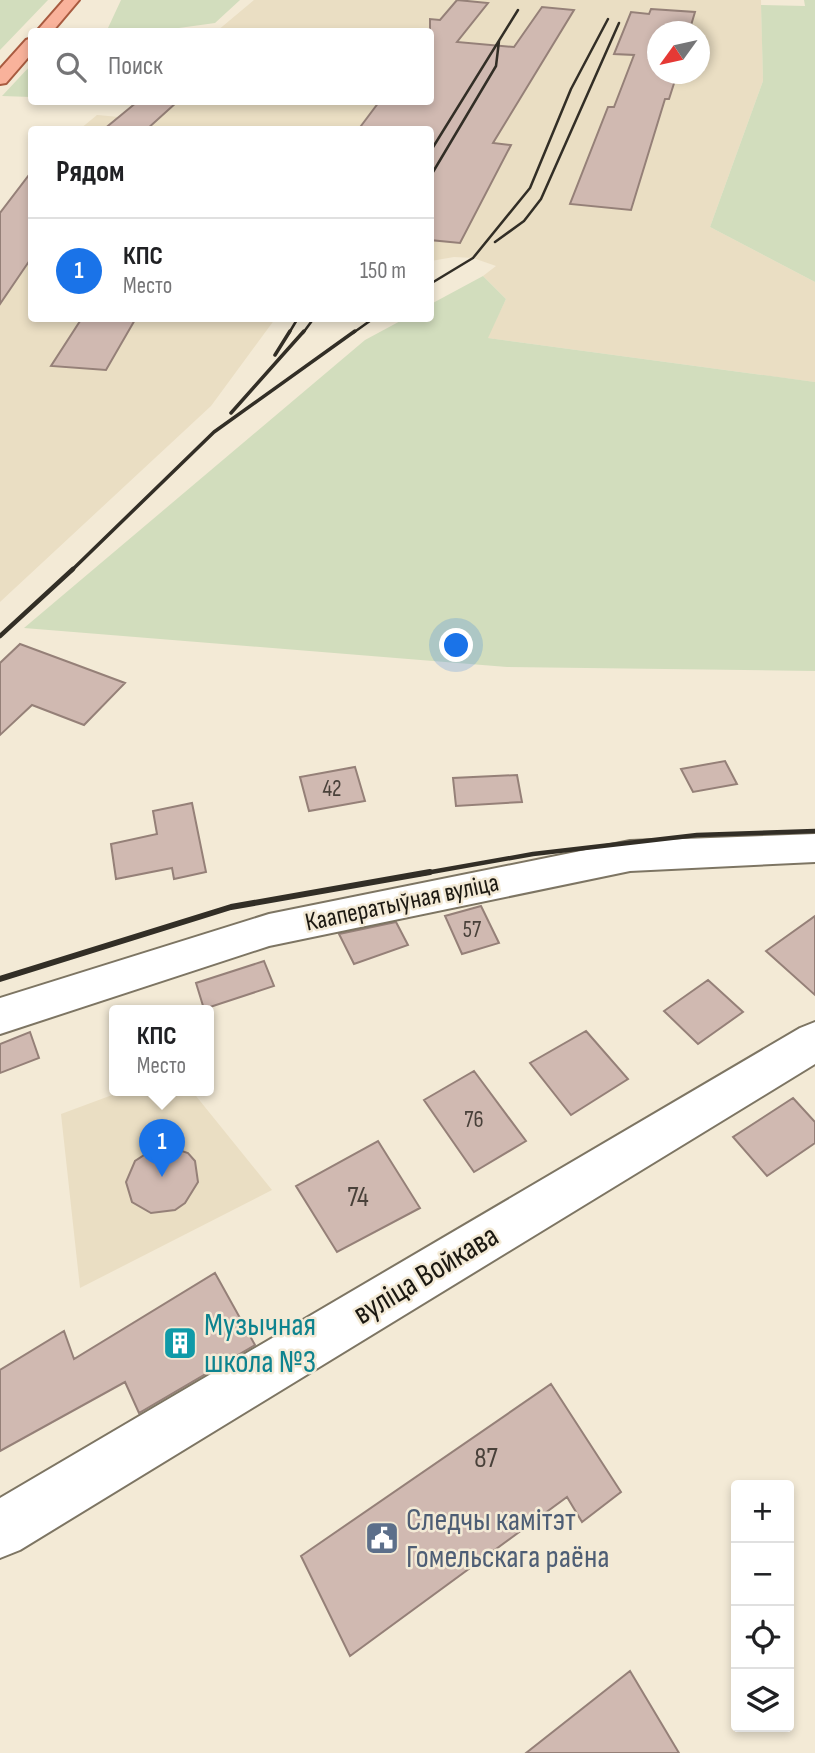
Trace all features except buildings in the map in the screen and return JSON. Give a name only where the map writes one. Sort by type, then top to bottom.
[{"type":"main road","points":[[47,28],[72,0]]},
{"type":"main road","points":[[0,79],[28,48]]},
{"type":"street","name":"Кааператыўная вуліца","points":[[0,1016],[269,930],[630,856],[815,848]]},
{"type":"street","name":"вуліца Войкава","points":[[0,1530],[815,1041]]},
{"type":"shaded area","points":[[254,0],[761,0],[763,81],[710,227],[815,282],[815,382],[487,338],[506,299],[483,276],[496,266],[473,258],[454,257],[434,260],[434,126],[84,126],[97,115],[119,117],[133,105],[434,105],[434,28],[221,28]]},
{"type":"shaded area","points":[[28,176],[28,322],[273,322],[211,406],[0,602],[0,213]]},
{"type":"shaded area","points":[[110,1096],[196,1096],[272,1190],[80,1288],[61,1114]]},
{"type":"green space","points":[[0,0],[48,0],[0,50]]},
{"type":"green space","points":[[121,0],[240,0],[215,23],[179,28],[108,28]]},
{"type":"green space","points":[[804,0],[815,0],[815,282],[710,227],[763,81],[761,5],[805,6]]},
{"type":"green space","points":[[28,68],[28,97],[2,96]]},
{"type":"green space","points":[[483,276],[506,299],[488,338],[815,382],[815,671],[507,667],[24,628],[365,340],[398,322],[434,322],[434,302]]},
{"type":"railway","points":[[434,146],[518,10]]},
{"type":"railway","points":[[434,282],[473,258],[530,188],[571,89],[608,19]]},
{"type":"railway","points":[[495,242],[524,221],[541,199],[619,23]]},
{"type":"railway","points":[[434,170],[496,66],[499,41]]},
{"type":"railway","points":[[289,333],[296,322]]},
{"type":"railway","points":[[303,333],[311,322]]},
{"type":"railway","points":[[353,333],[368,322]]},
{"type":"railway","points":[[275,355],[290,331]]},
{"type":"railway","points":[[231,413],[304,331]]},
{"type":"railway","points":[[71,571],[214,432],[355,331]]},
{"type":"railway","points":[[0,636],[73,569]]},
{"type":"railway","points":[[420,874],[533,854],[697,835],[815,831]]},
{"type":"railway","points":[[0,979],[231,907],[430,872]]},
{"type":"place","name":"КПС","points":[[162,1177]]},
{"type":"place","name":"Музычная школа №3","points":[[180,1343]]},
{"type":"place","name":"Следчы камітэт Гомельскага раёна","points":[[382,1538]]}]
